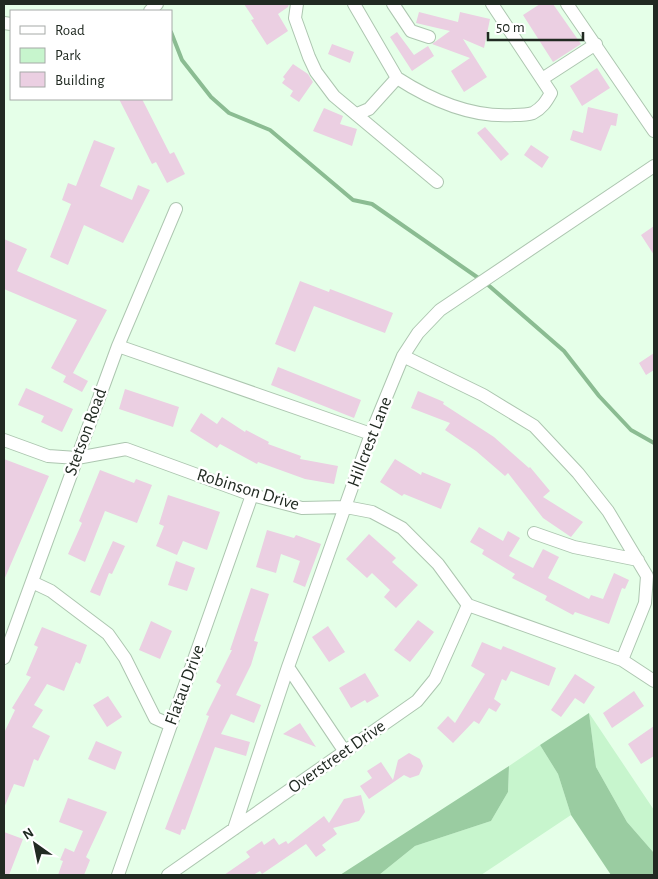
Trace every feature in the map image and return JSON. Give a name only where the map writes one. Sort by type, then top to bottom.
[{"type":"street","points":[[297,4],[295,18],[316,72],[334,96],[437,182]]},
{"type":"street","points":[[354,4],[397,78],[420,93],[461,109],[500,116],[531,114],[543,106],[551,94],[492,4]]},
{"type":"street","points":[[394,4],[411,31],[429,37]]},
{"type":"street","points":[[567,4],[654,131]]},
{"type":"street","points":[[542,79],[596,44]]},
{"type":"street","points":[[357,114],[369,108],[397,78]]},
{"type":"street","name":"Hillcrest Lane","points":[[234,829],[288,667],[371,434],[403,356],[418,333],[440,310],[654,166]]},
{"type":"street","name":"Stetson Road","points":[[4,658],[118,346],[176,209]]},
{"type":"street","points":[[118,346],[371,434]]},
{"type":"street","points":[[403,356],[483,395],[534,426],[590,488],[608,511],[647,576],[645,603],[622,660]]},
{"type":"street","name":"Robinson Drive","points":[[4,440],[48,456],[77,458],[126,449],[252,495],[302,508],[346,507],[372,512],[402,528],[438,564],[468,605]]},
{"type":"street","name":"Flatau Drive","points":[[118,875],[252,495]]},
{"type":"street","points":[[534,534],[574,548],[638,560]]},
{"type":"street","points":[[32,582],[51,590],[108,634],[125,658],[155,718],[171,725]]},
{"type":"street","points":[[468,605],[622,660],[654,681]]},
{"type":"street","name":"Overstreet Drive","points":[[168,875],[417,701],[434,679],[468,605]]},
{"type":"street","points":[[288,667],[345,752]]},
{"type":"green space","points":[[589,713],[654,810],[654,853],[627,822],[596,767]]},
{"type":"green space","points":[[589,713],[596,767],[627,822],[654,853],[654,875],[611,875],[571,815],[558,774],[540,745]]},
{"type":"green space","points":[[540,745],[558,774],[571,815],[481,875],[379,875],[415,846],[491,821],[508,792],[509,766]]},
{"type":"green space","points":[[509,766],[508,792],[491,821],[415,846],[379,875],[340,875]]},
{"type":"building","points":[[244,4],[289,4],[288,7],[278,14],[288,31],[267,45],[251,20],[254,19]]},
{"type":"building","points":[[540,4],[553,4],[581,44],[553,62],[523,15]]},
{"type":"building","points":[[419,12],[458,22],[460,12],[490,19],[484,48],[463,39],[487,77],[464,92],[451,71],[470,58],[432,44],[450,31],[416,23]]},
{"type":"building","points":[[397,32],[414,55],[428,46],[434,56],[412,71],[390,37]]},
{"type":"building","points":[[332,44],[354,52],[350,63],[328,54]]},
{"type":"building","points":[[293,64],[308,74],[313,82],[299,102],[290,96],[293,91],[282,83],[285,79],[283,77]]},
{"type":"building","points":[[597,68],[610,88],[582,106],[570,86]]},
{"type":"building","points":[[120,100],[143,100],[170,154],[174,152],[185,174],[167,183],[156,162],[152,164]]},
{"type":"building","points":[[588,107],[618,114],[616,126],[611,125],[601,151],[570,140],[573,130],[583,133]]},
{"type":"building","points":[[324,108],[343,116],[340,124],[357,129],[352,146],[313,131]]},
{"type":"building","points":[[485,127],[509,154],[501,161],[477,133]]},
{"type":"building","points":[[94,140],[115,148],[100,186],[132,200],[138,185],[150,190],[123,243],[84,225],[68,265],[50,257],[71,204],[62,200],[68,183],[76,186]]},
{"type":"building","points":[[531,145],[549,157],[542,168],[524,155]]},
{"type":"building","points":[[654,226],[654,255],[641,235]]},
{"type":"building","points":[[4,239],[27,249],[17,271],[107,310],[73,373],[88,381],[82,392],[63,382],[66,376],[51,368],[77,320],[4,289]]},
{"type":"building","points":[[300,281],[329,292],[330,289],[393,313],[385,333],[314,306],[295,352],[275,344]]},
{"type":"building","points":[[654,353],[654,370],[646,375],[639,363]]},
{"type":"building","points":[[278,367],[361,400],[354,418],[271,385]]},
{"type":"building","points":[[26,388],[73,409],[62,432],[41,422],[44,416],[18,405]]},
{"type":"building","points":[[125,389],[179,407],[173,427],[119,409]]},
{"type":"building","points":[[418,391],[444,402],[443,404],[494,437],[530,467],[550,491],[543,497],[583,522],[571,537],[543,518],[508,473],[505,476],[476,451],[445,430],[450,423],[411,408]]},
{"type":"building","points":[[201,413],[217,424],[222,417],[245,432],[246,430],[269,442],[268,444],[301,456],[300,459],[338,466],[334,484],[305,479],[258,462],[257,464],[220,444],[217,448],[190,431]]},
{"type":"building","points":[[4,459],[49,476],[4,580]]},
{"type":"building","points":[[395,459],[421,475],[422,472],[451,484],[441,509],[404,494],[402,496],[380,482]]},
{"type":"building","points":[[100,470],[134,483],[136,479],[152,485],[137,523],[105,511],[85,562],[68,554],[82,523],[79,521]]},
{"type":"building","points":[[168,495],[220,512],[207,550],[183,541],[177,555],[156,546],[164,526],[159,524]]},
{"type":"building","points":[[479,527],[503,541],[508,531],[520,538],[509,556],[533,568],[543,549],[559,557],[548,578],[589,599],[591,595],[603,599],[614,573],[629,580],[625,589],[622,588],[609,624],[575,612],[573,615],[545,600],[547,596],[512,578],[515,574],[482,554],[484,550],[470,542]]},
{"type":"building","points":[[267,530],[294,538],[296,535],[321,544],[305,587],[293,582],[300,561],[281,554],[276,573],[256,567]]},
{"type":"building","points":[[369,534],[396,558],[392,562],[418,585],[396,608],[384,597],[390,590],[372,573],[367,578],[346,559]]},
{"type":"building","points":[[113,541],[125,546],[112,574],[109,573],[100,596],[90,592]]},
{"type":"building","points":[[176,561],[195,568],[187,591],[168,585]]},
{"type":"building","points":[[251,588],[269,594],[254,641],[258,642],[251,665],[236,695],[261,705],[254,723],[231,714],[221,734],[250,742],[246,756],[215,747],[185,830],[182,829],[180,835],[165,829],[209,716],[206,715],[221,685],[216,682],[232,650],[230,650]]},
{"type":"building","points":[[418,620],[434,632],[410,662],[394,650]]},
{"type":"building","points":[[151,621],[172,631],[160,659],[139,650]]},
{"type":"building","points":[[328,626],[345,652],[329,662],[312,637]]},
{"type":"building","points":[[42,627],[87,645],[80,664],[76,662],[64,691],[47,684],[34,705],[43,710],[32,727],[50,736],[38,761],[34,759],[24,787],[14,784],[4,808],[4,733],[15,710],[12,708],[31,677],[26,675],[38,647],[34,645]]},
{"type":"building","points":[[482,642],[501,650],[503,646],[556,668],[549,686],[511,671],[506,681],[502,679],[494,699],[501,704],[496,712],[489,708],[479,724],[474,721],[453,743],[437,728],[448,716],[455,723],[485,674],[471,666]]},
{"type":"building","points":[[365,673],[379,696],[367,703],[365,700],[351,708],[339,688]]},
{"type":"building","points":[[575,674],[595,687],[584,704],[575,698],[561,717],[551,710]]},
{"type":"building","points":[[634,691],[644,706],[612,728],[603,713]]},
{"type":"building","points":[[108,696],[122,717],[107,727],[93,705]]},
{"type":"building","points":[[300,723],[316,747],[283,734]]},
{"type":"building","points":[[654,726],[654,756],[641,764],[628,744]]},
{"type":"building","points":[[96,741],[122,752],[115,770],[88,759]]},
{"type":"building","points":[[409,753],[420,759],[423,766],[419,775],[410,778],[404,775],[369,799],[360,786],[372,778],[367,771],[381,762],[393,780],[398,760]]},
{"type":"building","points":[[361,795],[365,812],[359,821],[333,828],[337,834],[322,845],[326,850],[316,857],[306,844],[262,874],[260,871],[253,875],[224,875],[250,857],[246,852],[262,841],[264,845],[274,838],[279,845],[286,841],[288,844],[324,816],[329,823],[344,799]]},
{"type":"building","points":[[68,798],[107,812],[86,857],[90,860],[84,875],[58,875],[63,861],[60,860],[65,848],[74,852],[83,831],[59,822]]},
{"type":"building","points":[[4,832],[23,839],[9,875],[4,875]]},
{"type":"waterway","points":[[172,35],[182,60],[211,97],[229,113],[270,130],[353,200],[372,204],[487,284],[564,351],[599,396],[631,430],[654,443]]}]
